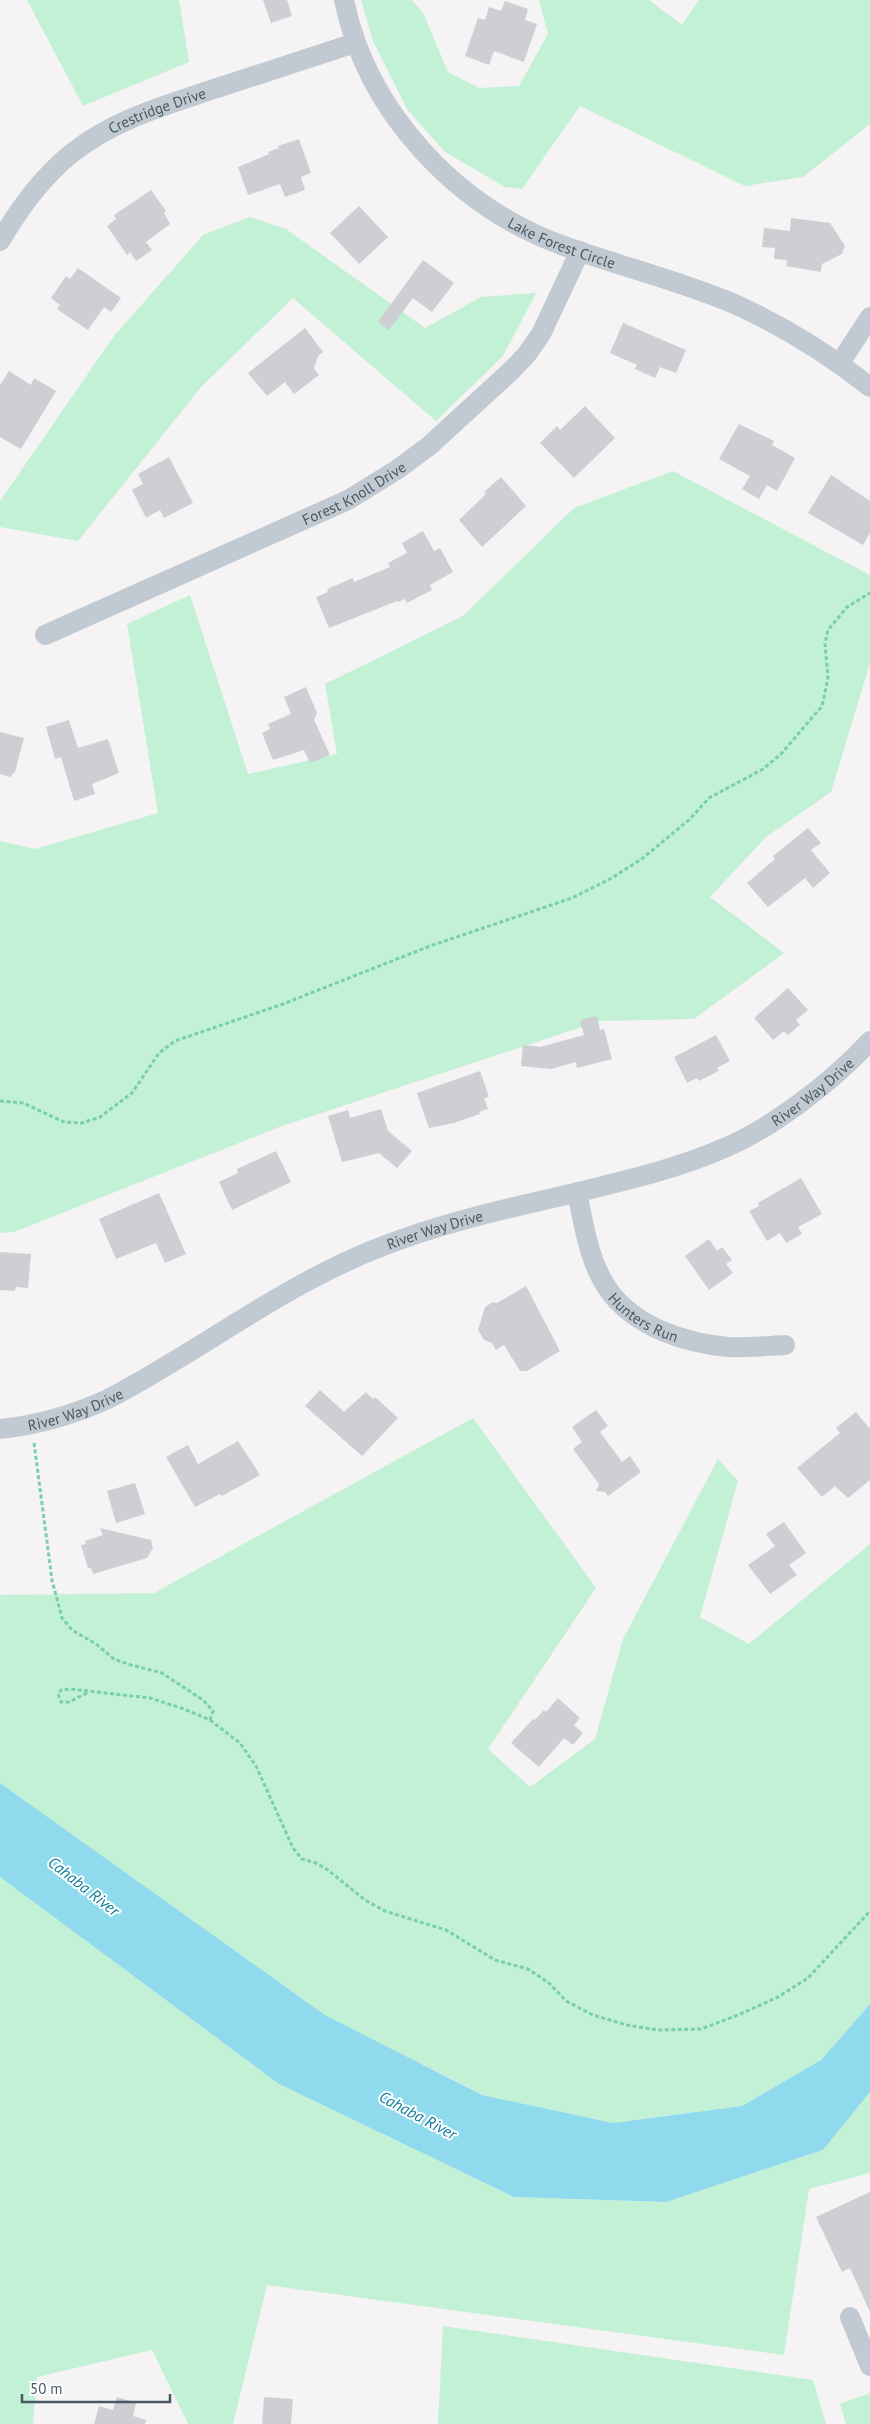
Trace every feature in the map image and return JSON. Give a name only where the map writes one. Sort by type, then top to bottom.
[{"type":"street","name":"Lake Forest Circle","points":[[344,0],[355,43],[375,85],[417,145],[463,189],[506,218],[562,245],[731,303],[769,321],[840,363],[870,387]]},
{"type":"street","name":"Crestridge Drive","points":[[0,241],[32,194],[50,173],[72,154],[114,126],[164,106],[355,43]]},
{"type":"street","name":"Forest Knoll Drive","points":[[45,635],[348,500],[398,469],[428,446],[512,370],[527,354],[541,334],[580,251]]},
{"type":"street","points":[[840,363],[870,317]]},
{"type":"street","name":"River Way Drive","points":[[0,1429],[31,1425],[78,1412],[108,1399],[332,1268],[408,1236],[455,1222],[678,1166],[724,1148],[795,1105],[825,1083],[870,1040]]},
{"type":"street","name":"Hunters Run","points":[[577,1192],[585,1232],[596,1266],[610,1292],[637,1316],[673,1335],[697,1343],[729,1347],[785,1345]]},
{"type":"street","points":[[850,2317],[870,2366]]},
{"type":"path","points":[[0,1101],[23,1103],[64,1122],[82,1123],[100,1117],[132,1093],[159,1053],[175,1042],[283,1004],[430,946],[572,898],[610,879],[643,858],[690,819],[709,798],[763,770],[781,754],[822,706],[828,678],[825,644],[828,630],[847,607],[870,594]]},
{"type":"path","points":[[31,1425],[52,1580],[62,1618],[72,1630],[96,1644],[114,1659],[131,1666],[162,1673],[203,1700],[213,1711],[210,1720]]},
{"type":"path","points":[[89,1692],[69,1702],[62,1702],[58,1694],[61,1690],[70,1689],[150,1698],[210,1720],[240,1743],[256,1766],[293,1848],[302,1859],[316,1863],[328,1870],[365,1900],[385,1911],[446,1930],[495,1960],[528,1969],[549,1983],[566,2001],[593,2015],[627,2025],[658,2030],[701,2029],[778,1997],[808,1978],[870,1911]]},
{"type":"green space","points":[[27,0],[179,0],[189,62],[83,106]]},
{"type":"green space","points":[[361,0],[412,0],[423,13],[448,72],[479,88],[519,86],[548,34],[539,0],[649,0],[682,25],[699,0],[870,0],[870,124],[803,177],[745,186],[580,106],[522,189],[505,187],[445,152],[407,109],[373,41]]},
{"type":"green space","points":[[250,217],[286,229],[425,328],[481,297],[536,293],[503,356],[436,421],[293,298],[202,386],[78,541],[0,527],[0,501],[114,336],[203,235]]},
{"type":"green space","points":[[673,471],[870,575],[870,663],[831,792],[766,837],[710,897],[784,953],[694,1019],[600,1021],[282,1126],[14,1232],[0,1233],[0,841],[35,849],[158,813],[127,624],[190,595],[248,774],[337,754],[325,684],[463,616],[574,508]]},
{"type":"green space","points":[[473,1418],[596,1588],[488,1749],[530,1787],[595,1739],[623,1639],[718,1459],[738,1481],[700,1617],[749,1644],[870,1544],[870,2004],[821,2060],[742,2106],[613,2123],[482,2095],[325,2015],[0,1783],[0,1595],[154,1593]]},
{"type":"green space","points":[[0,1877],[279,2084],[514,2197],[666,2202],[823,2150],[870,2092],[870,2173],[809,2189],[784,2355],[267,2285],[233,2424],[188,2424],[152,2350],[37,2377],[33,2424],[0,2424]]},
{"type":"green space","points":[[443,2326],[813,2380],[826,2424],[438,2424]]},
{"type":"green space","points":[[870,2393],[870,2424],[846,2424],[840,2404]]},
{"type":"water","name":"Cahaba River","points":[[0,1783],[325,2015],[482,2095],[613,2123],[742,2106],[821,2060],[870,2004],[870,2092],[823,2150],[666,2202],[514,2197],[279,2084],[0,1877]]},
{"type":"building","points":[[263,0],[287,0],[292,16],[271,23]]},
{"type":"building","points":[[505,1],[528,9],[525,20],[537,24],[524,62],[494,51],[489,65],[465,56],[478,18],[485,20],[489,7],[501,11]]},
{"type":"building","points":[[299,139],[311,173],[301,177],[305,190],[285,197],[280,184],[248,195],[238,167],[269,154],[268,152],[279,148],[278,146]]},
{"type":"building","points":[[151,190],[166,211],[164,213],[170,224],[146,242],[152,250],[136,261],[130,252],[127,255],[107,226],[116,219],[114,215]]},
{"type":"building","points":[[359,206],[388,237],[359,264],[330,233]]},
{"type":"building","points":[[791,218],[830,223],[845,246],[842,254],[822,264],[821,272],[786,266],[787,260],[774,259],[775,248],[762,247],[764,228],[790,231]]},
{"type":"building","points":[[423,260],[454,283],[432,312],[413,298],[389,330],[378,322]]},
{"type":"building","points":[[78,268],[121,298],[111,312],[104,307],[88,330],[57,309],[60,305],[51,298],[66,276],[70,279]]},
{"type":"building","points":[[623,323],[686,350],[676,373],[660,367],[655,378],[635,369],[637,365],[610,353]]},
{"type":"building","points":[[305,328],[323,352],[318,356],[314,368],[319,375],[294,394],[285,382],[267,396],[248,373]]},
{"type":"building","points":[[9,371],[31,385],[34,378],[56,391],[21,449],[0,437],[0,385]]},
{"type":"building","points":[[585,406],[615,438],[574,478],[540,443],[557,426],[560,430]]},
{"type":"building","points":[[739,424],[774,441],[772,445],[795,458],[777,491],[767,485],[759,499],[742,489],[750,476],[719,459]]},
{"type":"building","points":[[169,457],[193,503],[164,518],[160,510],[146,518],[132,490],[143,484],[138,474]]},
{"type":"building","points":[[831,475],[870,501],[870,533],[863,545],[808,513]]},
{"type":"building","points":[[501,477],[526,506],[482,547],[459,520],[486,494],[484,492]]},
{"type":"building","points":[[423,531],[434,551],[440,548],[453,572],[430,585],[432,590],[407,603],[405,599],[397,601],[329,628],[316,597],[328,592],[327,589],[353,578],[354,582],[390,567],[388,563],[407,553],[402,543]]},
{"type":"building","points":[[306,687],[317,713],[314,720],[330,755],[310,763],[304,750],[273,760],[262,733],[270,729],[268,724],[291,714],[284,697]]},
{"type":"building","points":[[69,720],[78,748],[108,739],[119,773],[92,784],[95,794],[74,801],[61,757],[55,759],[46,727]]},
{"type":"building","points":[[0,732],[24,738],[15,772],[10,777],[0,774]]},
{"type":"building","points":[[808,828],[821,843],[811,850],[830,873],[813,888],[805,878],[768,907],[747,883],[775,859],[773,856]]},
{"type":"building","points":[[788,988],[808,1010],[796,1020],[800,1025],[788,1035],[784,1031],[773,1040],[754,1018]]},
{"type":"building","points":[[597,1016],[600,1030],[604,1029],[612,1059],[577,1068],[576,1062],[551,1069],[521,1066],[523,1045],[540,1047],[584,1035],[580,1020]]},
{"type":"building","points":[[716,1035],[730,1061],[717,1068],[719,1071],[699,1081],[697,1078],[687,1083],[674,1057]]},
{"type":"building","points":[[480,1071],[489,1097],[484,1098],[488,1109],[479,1112],[480,1114],[454,1123],[429,1128],[417,1093]]},
{"type":"building","points":[[381,1109],[388,1131],[412,1151],[397,1168],[379,1153],[342,1162],[328,1116],[348,1110],[350,1118]]},
{"type":"building","points":[[276,1151],[291,1182],[232,1210],[219,1182],[238,1173],[237,1169]]},
{"type":"building","points":[[801,1178],[822,1214],[798,1227],[802,1234],[786,1243],[780,1233],[767,1241],[749,1211],[759,1206],[758,1203]]},
{"type":"building","points":[[159,1193],[186,1254],[165,1263],[156,1243],[116,1259],[99,1219]]},
{"type":"building","points":[[709,1239],[717,1251],[722,1247],[732,1260],[726,1264],[733,1273],[709,1290],[685,1256]]},
{"type":"building","points":[[0,1252],[31,1254],[28,1288],[16,1287],[15,1291],[0,1290]]},
{"type":"building","points":[[526,1286],[560,1351],[527,1371],[520,1371],[504,1345],[496,1350],[492,1343],[484,1340],[478,1330],[485,1307],[493,1302],[497,1303]]},
{"type":"building","points":[[320,1390],[344,1412],[366,1392],[373,1399],[375,1397],[398,1418],[362,1456],[305,1406]]},
{"type":"building","points":[[596,1410],[608,1426],[600,1432],[622,1462],[630,1456],[641,1472],[608,1496],[605,1492],[596,1491],[599,1484],[573,1449],[582,1442],[572,1427]]},
{"type":"building","points":[[856,1412],[870,1429],[870,1480],[848,1498],[835,1486],[822,1497],[797,1468],[840,1433],[836,1428]]},
{"type":"building","points":[[238,1441],[260,1475],[222,1496],[220,1494],[195,1507],[166,1457],[188,1445],[198,1464]]},
{"type":"building","points":[[135,1483],[145,1514],[116,1523],[107,1491]]},
{"type":"building","points":[[784,1522],[806,1553],[789,1565],[797,1575],[770,1594],[748,1565],[775,1546],[766,1534]]},
{"type":"building","points":[[100,1528],[151,1540],[153,1548],[147,1558],[93,1574],[91,1568],[88,1568],[81,1545],[86,1544],[85,1541],[103,1535]]},
{"type":"building","points":[[558,1698],[580,1718],[574,1725],[583,1733],[573,1745],[564,1738],[539,1767],[511,1743],[533,1719],[535,1720],[544,1710],[546,1712]]},
{"type":"building","points":[[870,2192],[870,2312],[850,2268],[842,2272],[816,2217]]},
{"type":"building","points":[[117,2397],[136,2403],[133,2416],[146,2420],[145,2424],[94,2424],[99,2406],[113,2410]]},
{"type":"building","points":[[264,2397],[293,2399],[291,2424],[262,2424]]}]
